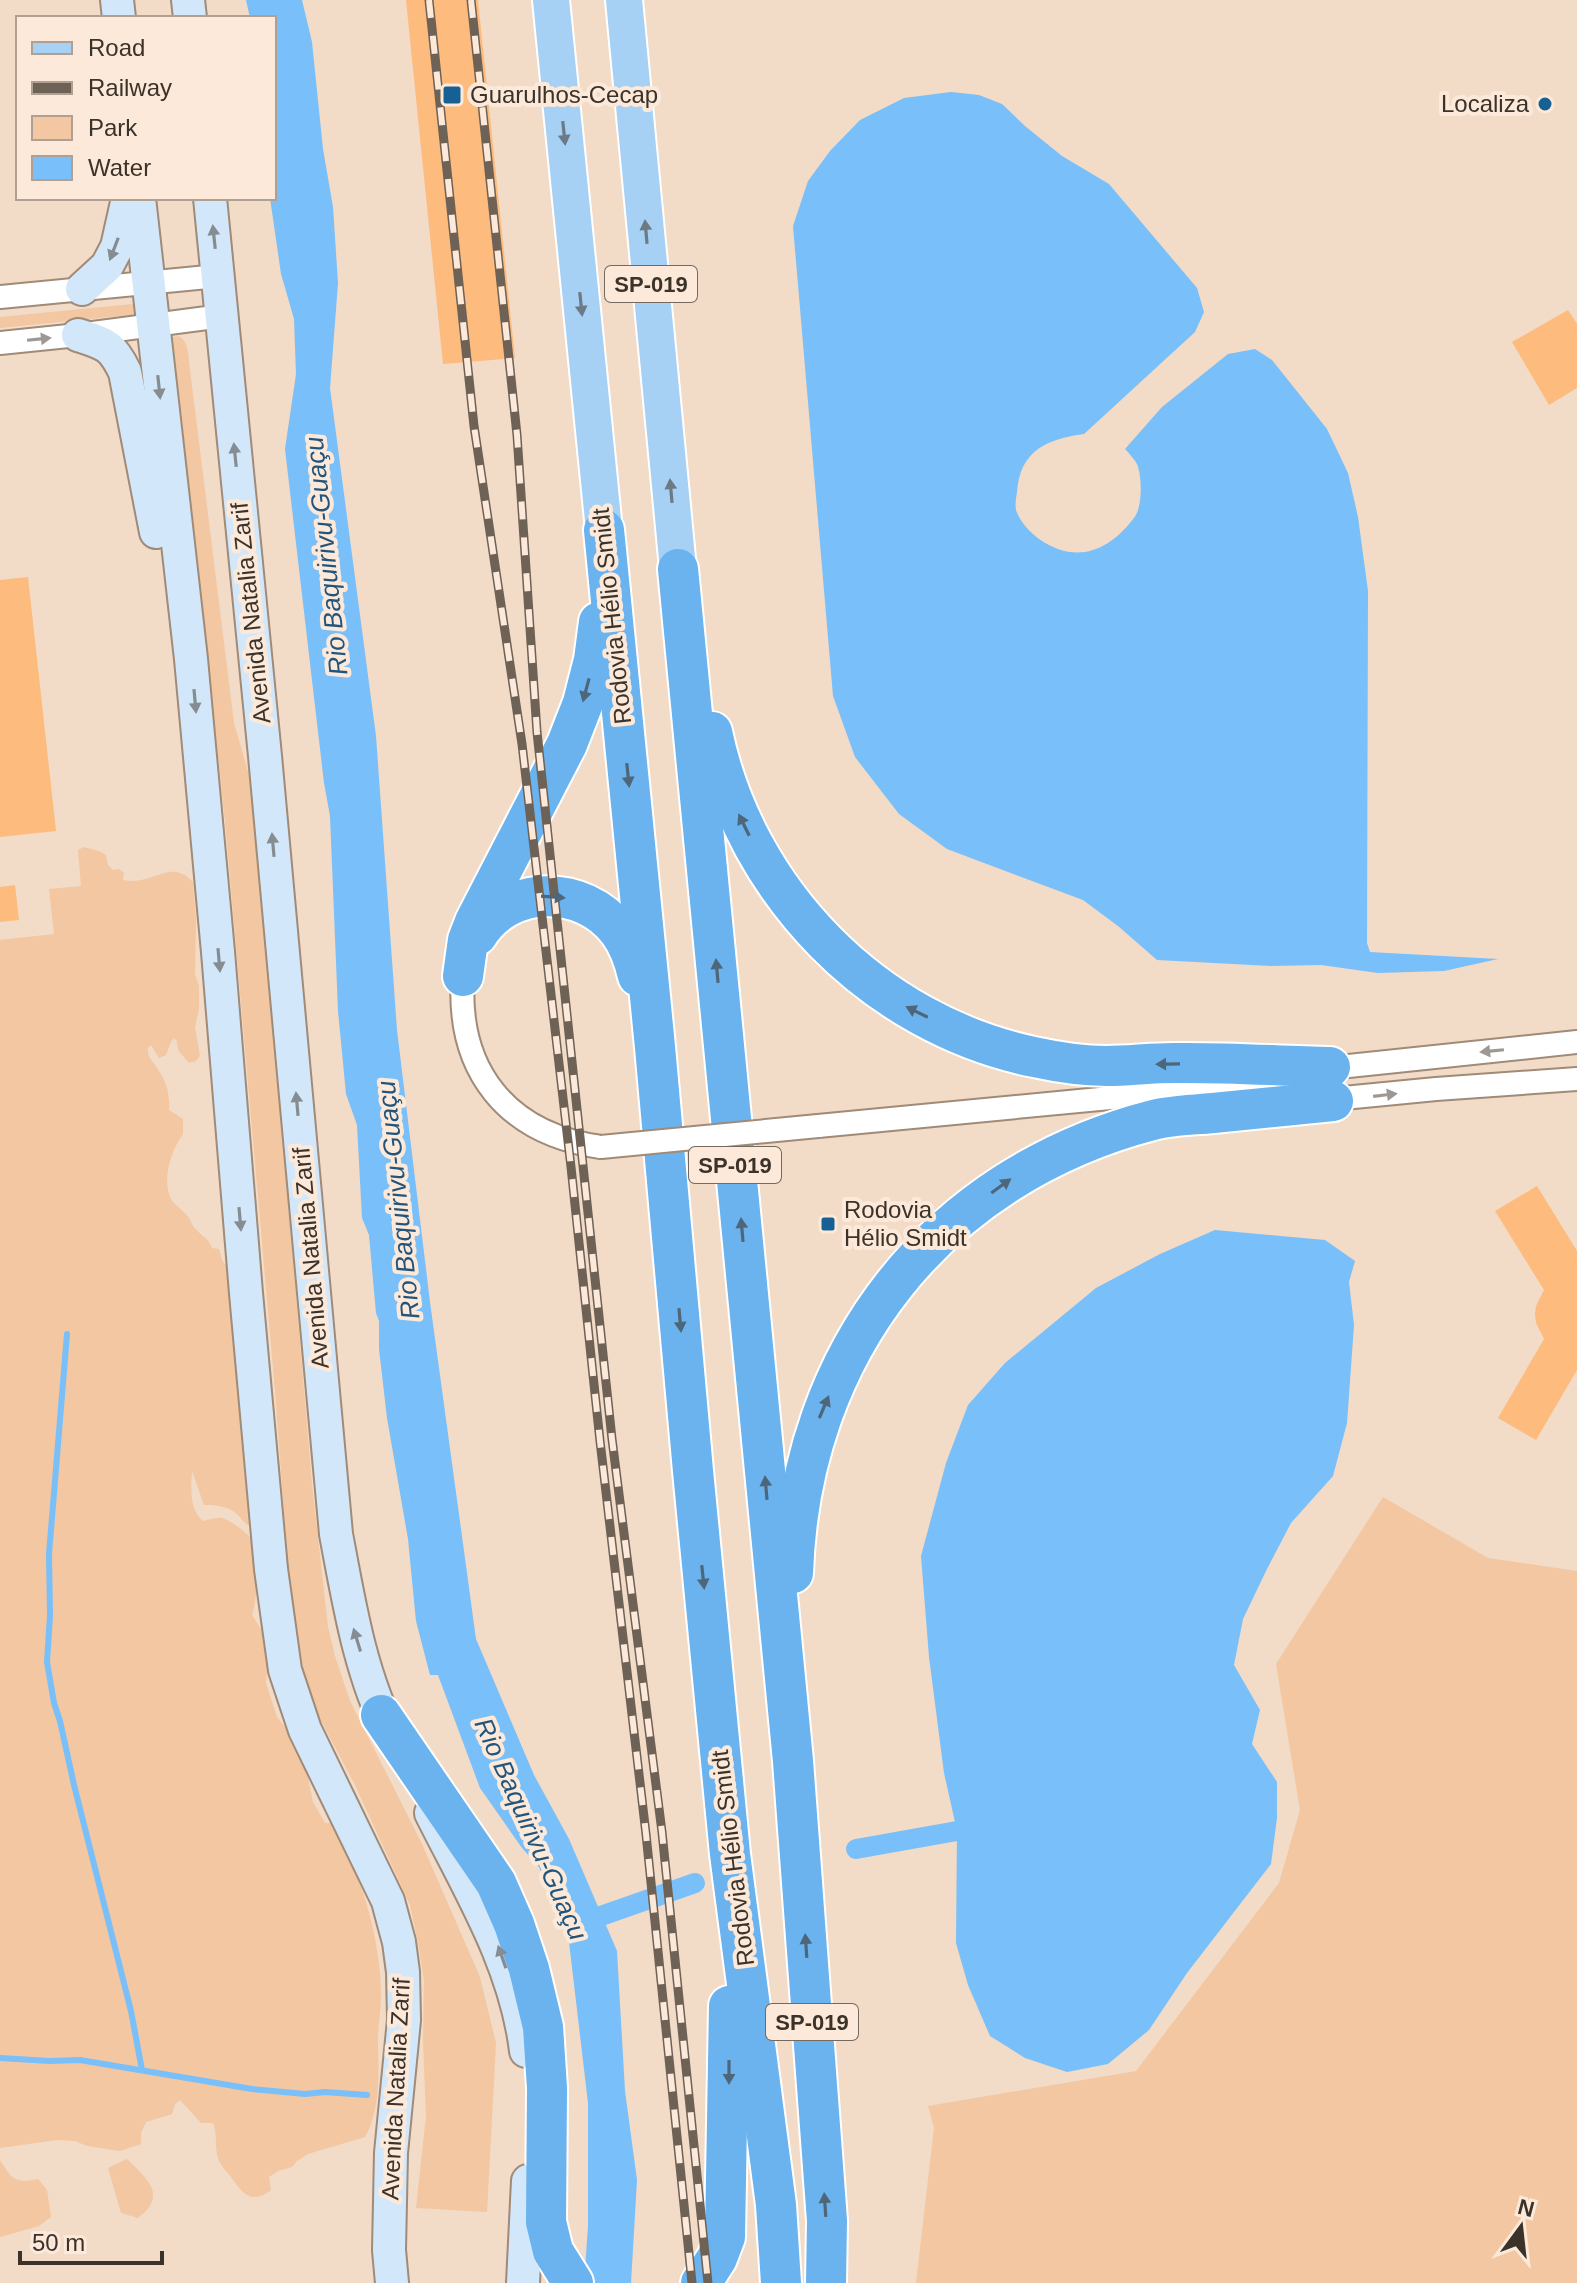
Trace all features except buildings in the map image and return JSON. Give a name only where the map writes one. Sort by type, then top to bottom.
[{"type":"highway","points":[[463,976],[468,940],[475,922],[567,744],[583,703],[594,660],[600,617],[604,530]]},
{"type":"highway","name":"Rodovia Hélio Smidt","points":[[604,530],[730,1854],[776,2205],[781,2283]]},
{"type":"highway","points":[[678,569],[716,750],[734,805],[759,856],[798,914],[847,964],[904,1006],[967,1037],[1034,1057],[1104,1066],[1174,1063],[1332,1084]]},
{"type":"highway","name":"SP-019","points":[[678,569],[793,1761],[827,2221],[826,2283]]},
{"type":"highway","points":[[463,976],[474,940],[481,928],[500,910],[537,896],[579,901],[606,917],[626,941],[633,955],[655,1047]]},
{"type":"highway","points":[[793,1761],[793,1569],[800,1492],[820,1417],[852,1346],[896,1281],[949,1225],[1012,1178],[1081,1143],[1156,1119],[1332,1084]]},
{"type":"highway","points":[[381,1715],[496,1883],[529,1969],[543,2027],[547,2088],[546,2222],[563,2267]]},
{"type":"highway","points":[[701,2283],[717,2258],[725,2237],[730,1854]]},
{"type":"main road","name":"Rodovia Hélio Smidt","points":[[551,0],[604,530]]},
{"type":"main road","name":"SP-019","points":[[624,0],[678,569]]},
{"type":"main road","points":[[82,289],[107,266],[113,255],[128,200]]},
{"type":"main road","name":"Avenida Natalia Zarif","points":[[139,200],[191,659],[271,1569],[285,1670],[305,1730],[388,1901],[403,1972],[404,2020],[391,2153],[389,2250],[392,2283]]},
{"type":"main road","name":"Avenida Natalia Zarif","points":[[210,200],[336,1534],[353,1627],[381,1715],[500,1949],[524,2028],[532,2098],[523,2283]]},
{"type":"main road","points":[[78,335],[101,342],[115,352],[125,372],[160,553],[191,659]]},
{"type":"street","points":[[0,297],[218,276]]},
{"type":"street","points":[[0,343],[222,316]]},
{"type":"street","points":[[463,976],[461,1001],[466,1037],[480,1072],[494,1092],[511,1110],[542,1130],[577,1143],[601,1147],[1152,1094],[1332,1084],[1436,1089],[1577,1079]]},
{"type":"street","points":[[1152,1094],[1332,1084],[1577,1042]]},
{"type":"green space","points":[[138,304],[139,314],[0,328],[0,317]]},
{"type":"green space","points":[[178,336],[187,346],[234,723],[253,789],[312,1484],[328,1627],[350,1701],[422,1844],[480,1977],[496,2043],[487,2212],[416,2208],[426,2116],[424,1981],[410,1905],[355,1785],[318,1715],[304,1675],[289,1579],[225,821],[173,337]]},
{"type":"green space","points":[[84,847],[106,855],[108,865],[113,870],[119,869],[124,873],[123,880],[143,880],[176,872],[193,882],[195,974],[199,986],[195,1027],[200,1056],[189,1063],[178,1050],[174,1038],[166,1055],[159,1058],[151,1045],[148,1052],[166,1085],[169,1110],[183,1119],[183,1134],[175,1147],[168,1171],[169,1194],[212,1248],[219,1249],[228,1268],[252,1524],[248,1525],[226,1508],[204,1505],[192,1471],[192,1498],[195,1511],[203,1521],[225,1519],[252,1540],[257,1578],[252,1615],[264,1634],[268,1656],[266,1683],[277,1717],[293,1737],[304,1759],[313,1802],[325,1823],[337,1823],[354,1865],[373,1930],[380,1974],[378,2093],[374,2116],[365,2137],[308,2154],[292,2167],[269,2177],[271,2190],[258,2197],[244,2193],[220,2163],[213,2123],[201,2123],[180,2100],[172,2114],[146,2122],[141,2133],[141,2144],[120,2151],[57,2140],[0,2148],[0,940],[54,934],[49,889],[81,886],[78,850]]},
{"type":"green space","points":[[1383,1497],[1488,1558],[1577,1571],[1577,2283],[916,2283],[934,2128],[928,2106],[1136,2071],[1279,1883],[1300,1810],[1276,1664]]},
{"type":"green space","points":[[127,2159],[147,2180],[153,2194],[147,2210],[138,2218],[121,2213],[108,2168]]},
{"type":"green space","points":[[0,2160],[14,2178],[24,2181],[38,2179],[47,2190],[51,2217],[39,2226],[0,2237]]},
{"type":"water","name":"Rio Baquirivu-Guaçu","points":[[246,0],[302,0],[312,42],[323,149],[333,207],[338,283],[330,388],[376,736],[397,1030],[476,1639],[534,1775],[569,1839],[617,1951],[625,2091],[637,2180],[631,2283],[584,2283],[588,2226],[588,2103],[569,1942],[539,1867],[480,1788],[438,1675],[430,1675],[416,1621],[408,1539],[387,1418],[369,1235],[362,1218],[357,1125],[346,1094],[338,1011],[330,816],[285,449],[296,374],[294,319],[281,274],[270,200],[276,200],[276,16],[250,16]]},
{"type":"water","points":[[951,92],[979,95],[1002,104],[1062,156],[1109,184],[1197,288],[1204,312],[1195,332],[1084,434],[1058,439],[1029,457],[1019,478],[1016,508],[1020,519],[1039,539],[1053,547],[1079,552],[1103,546],[1114,539],[1137,513],[1141,491],[1139,469],[1125,449],[1162,407],[1228,354],[1255,349],[1272,360],[1327,429],[1348,473],[1358,517],[1368,591],[1367,943],[1370,952],[1498,959],[1444,971],[1378,973],[1321,965],[1271,966],[1157,960],[1083,900],[947,849],[899,814],[855,757],[833,696],[793,226],[808,181],[830,151],[860,120],[904,98]]},
{"type":"water","points":[[1215,1230],[1325,1240],[1355,1261],[1349,1282],[1354,1325],[1347,1423],[1333,1476],[1291,1523],[1243,1619],[1234,1665],[1260,1710],[1252,1744],[1277,1782],[1277,1818],[1271,1864],[1187,1973],[1149,2030],[1108,2064],[1067,2072],[1025,2058],[990,2036],[968,1985],[956,1943],[957,1831],[944,1773],[929,1657],[921,1556],[946,1463],[968,1405],[1005,1363],[1096,1288],[1160,1254]]},
{"type":"waterway","points":[[67,1334],[49,1554],[47,1662],[54,1703],[131,2011],[142,2070]]},
{"type":"waterway","points":[[856,1849],[957,1831]]},
{"type":"waterway","points":[[578,1924],[695,1883]]},
{"type":"waterway","points":[[0,2058],[80,2060],[252,2089],[367,2095]]},
{"type":"railway","points":[[429,0],[474,426],[522,744],[571,1167],[646,1834],[692,2283]]},
{"type":"railway","points":[[471,0],[517,435],[537,732],[612,1439],[662,1832],[708,2283]]},
{"type":"place","name":"Guarulhos-Cecap","points":[[452,95]]},
{"type":"place","name":"Localiza","points":[[1545,104]]},
{"type":"place","name":"Rodovia Hélio Smidt","points":[[828,1224]]}]
